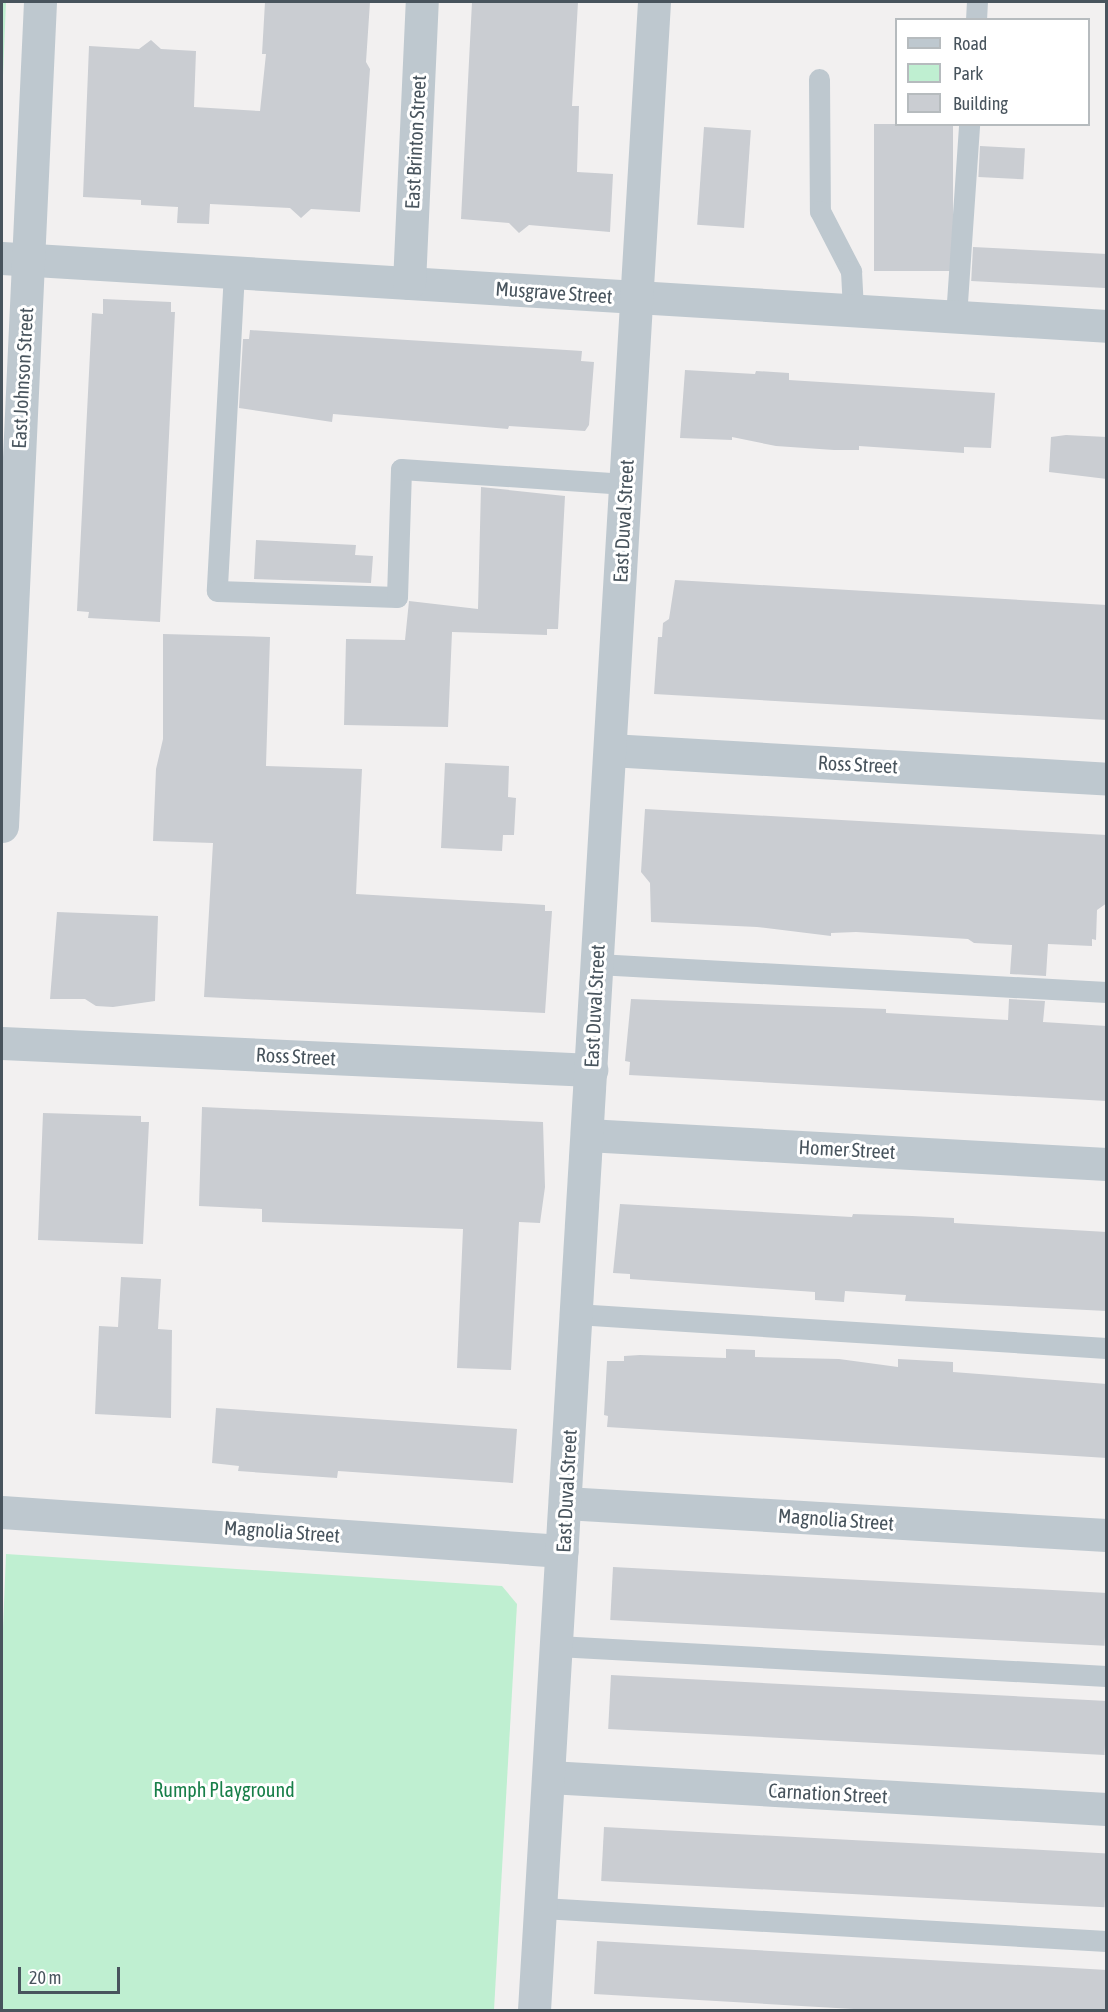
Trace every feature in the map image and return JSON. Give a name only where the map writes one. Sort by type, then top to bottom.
[{"type":"street","name":"East Johnson Street","points":[[2,826],[15,258],[40,2]]},
{"type":"street","name":"East Brinton Street","points":[[409,283],[422,2]]},
{"type":"street","name":"East Duval Street","points":[[534,2010],[542,1908],[654,2]]},
{"type":"street","name":"Musgrave Street","points":[[15,258],[1107,326]]},
{"type":"street","name":"Ross Street","points":[[610,750],[1107,779]]},
{"type":"street","name":"Ross Street","points":[[2,1043],[591,1070]]},
{"type":"street","name":"Homer Street","points":[[587,1135],[1107,1164]]},
{"type":"street","name":"Magnolia Street","points":[[565,1503],[1107,1535]]},
{"type":"street","name":"Magnolia Street","points":[[2,1512],[562,1551]]},
{"type":"street","name":"Carnation Street","points":[[549,1777],[1107,1809]]},
{"type":"lane","points":[[976,18],[977,2]]},
{"type":"lane","points":[[819,79],[820,211],[851,272],[853,310]]},
{"type":"lane","points":[[956,317],[969,126]]},
{"type":"lane","points":[[234,272],[217,591],[398,597],[401,469],[625,484]]},
{"type":"lane","points":[[597,964],[1107,992]]},
{"type":"lane","points":[[576,1314],[1107,1348]]},
{"type":"lane","points":[[557,1646],[1107,1676]]},
{"type":"lane","points":[[542,1908],[1107,1941]]},
{"type":"green space","points":[[2,2],[6,2],[2,100]]},
{"type":"green space","name":"Rumph Playground","points":[[6,1554],[502,1586],[517,1604],[494,2010],[2,2010],[2,1653]]},
{"type":"building","points":[[265,2],[370,2],[366,62],[370,69],[360,212],[311,209],[301,218],[290,208],[210,204],[209,224],[177,223],[178,207],[141,205],[141,200],[83,197],[89,46],[139,49],[151,40],[161,49],[196,51],[194,107],[260,111],[266,54],[262,54]]},
{"type":"building","points":[[472,2],[578,2],[572,106],[579,106],[577,172],[613,174],[610,232],[529,225],[519,233],[509,223],[461,219]]},
{"type":"building","points":[[874,124],[953,126],[953,271],[874,271]]},
{"type":"building","points":[[704,127],[751,130],[744,228],[697,225]]},
{"type":"building","points":[[980,146],[1025,148],[1023,179],[978,177]]},
{"type":"building","points":[[973,247],[1106,254],[1105,288],[971,281]]},
{"type":"building","points":[[103,299],[171,302],[171,312],[175,312],[160,622],[88,618],[89,612],[77,611],[92,313],[103,314]]},
{"type":"building","points":[[250,330],[582,351],[581,361],[594,362],[589,425],[585,431],[509,426],[508,429],[333,414],[332,422],[239,408],[243,339],[249,339]]},
{"type":"building","points":[[685,370],[755,374],[756,371],[789,373],[789,380],[995,393],[991,448],[964,447],[964,453],[859,446],[859,450],[834,450],[776,446],[732,437],[732,440],[680,438]]},
{"type":"building","points":[[1066,435],[1107,437],[1107,479],[1049,472],[1051,437]]},
{"type":"building","points":[[481,487],[565,496],[558,629],[547,629],[547,635],[452,632],[448,727],[344,725],[346,639],[405,640],[409,601],[478,609]]},
{"type":"building","points":[[256,540],[356,545],[355,555],[373,556],[371,583],[254,579]]},
{"type":"building","points":[[675,580],[1107,605],[1107,720],[654,694],[658,637],[662,637],[663,623],[669,619]]},
{"type":"building","points":[[163,634],[270,637],[266,766],[362,769],[356,894],[545,905],[545,911],[552,911],[545,1013],[204,997],[213,843],[153,841],[156,769],[163,739]]},
{"type":"building","points":[[445,763],[509,766],[508,797],[516,798],[514,835],[503,835],[502,851],[441,848]]},
{"type":"building","points":[[645,809],[1107,835],[1107,903],[1097,910],[1096,940],[1092,939],[1092,946],[1048,944],[1046,976],[1010,974],[1012,945],[974,943],[968,939],[856,932],[831,933],[831,936],[757,927],[651,922],[650,883],[641,872]]},
{"type":"building","points":[[57,912],[158,916],[155,1001],[113,1007],[96,1006],[85,999],[50,999]]},
{"type":"building","points":[[631,999],[886,1009],[886,1013],[1008,1020],[1009,999],[1045,1001],[1043,1022],[1107,1026],[1107,1101],[629,1075],[630,1062],[625,1061]]},
{"type":"building","points":[[202,1107],[543,1122],[545,1187],[540,1223],[519,1222],[511,1370],[457,1368],[463,1229],[262,1222],[262,1209],[199,1206]]},
{"type":"building","points":[[43,1113],[141,1116],[141,1122],[149,1122],[143,1244],[38,1240]]},
{"type":"building","points":[[620,1204],[852,1217],[853,1214],[954,1218],[954,1223],[1107,1232],[1107,1311],[905,1301],[906,1295],[845,1291],[844,1302],[815,1300],[815,1292],[630,1279],[630,1274],[613,1273]]},
{"type":"building","points":[[121,1277],[161,1279],[158,1329],[172,1330],[171,1418],[95,1414],[99,1326],[118,1327]]},
{"type":"building","points":[[726,1349],[755,1350],[755,1357],[839,1359],[898,1367],[898,1359],[953,1362],[953,1372],[1107,1384],[1107,1458],[607,1427],[608,1416],[604,1415],[607,1361],[624,1361],[624,1356],[640,1355],[726,1358]]},
{"type":"building","points":[[216,1408],[517,1429],[513,1483],[338,1471],[337,1478],[238,1471],[239,1466],[212,1463]]},
{"type":"building","points":[[613,1567],[1106,1593],[1105,1646],[610,1620]]},
{"type":"building","points":[[611,1675],[1106,1701],[1104,1755],[608,1729]]},
{"type":"building","points":[[604,1827],[1106,1853],[1104,1907],[601,1881]]},
{"type":"building","points":[[597,1941],[1107,1970],[1107,2010],[871,2010],[594,1994]]}]
